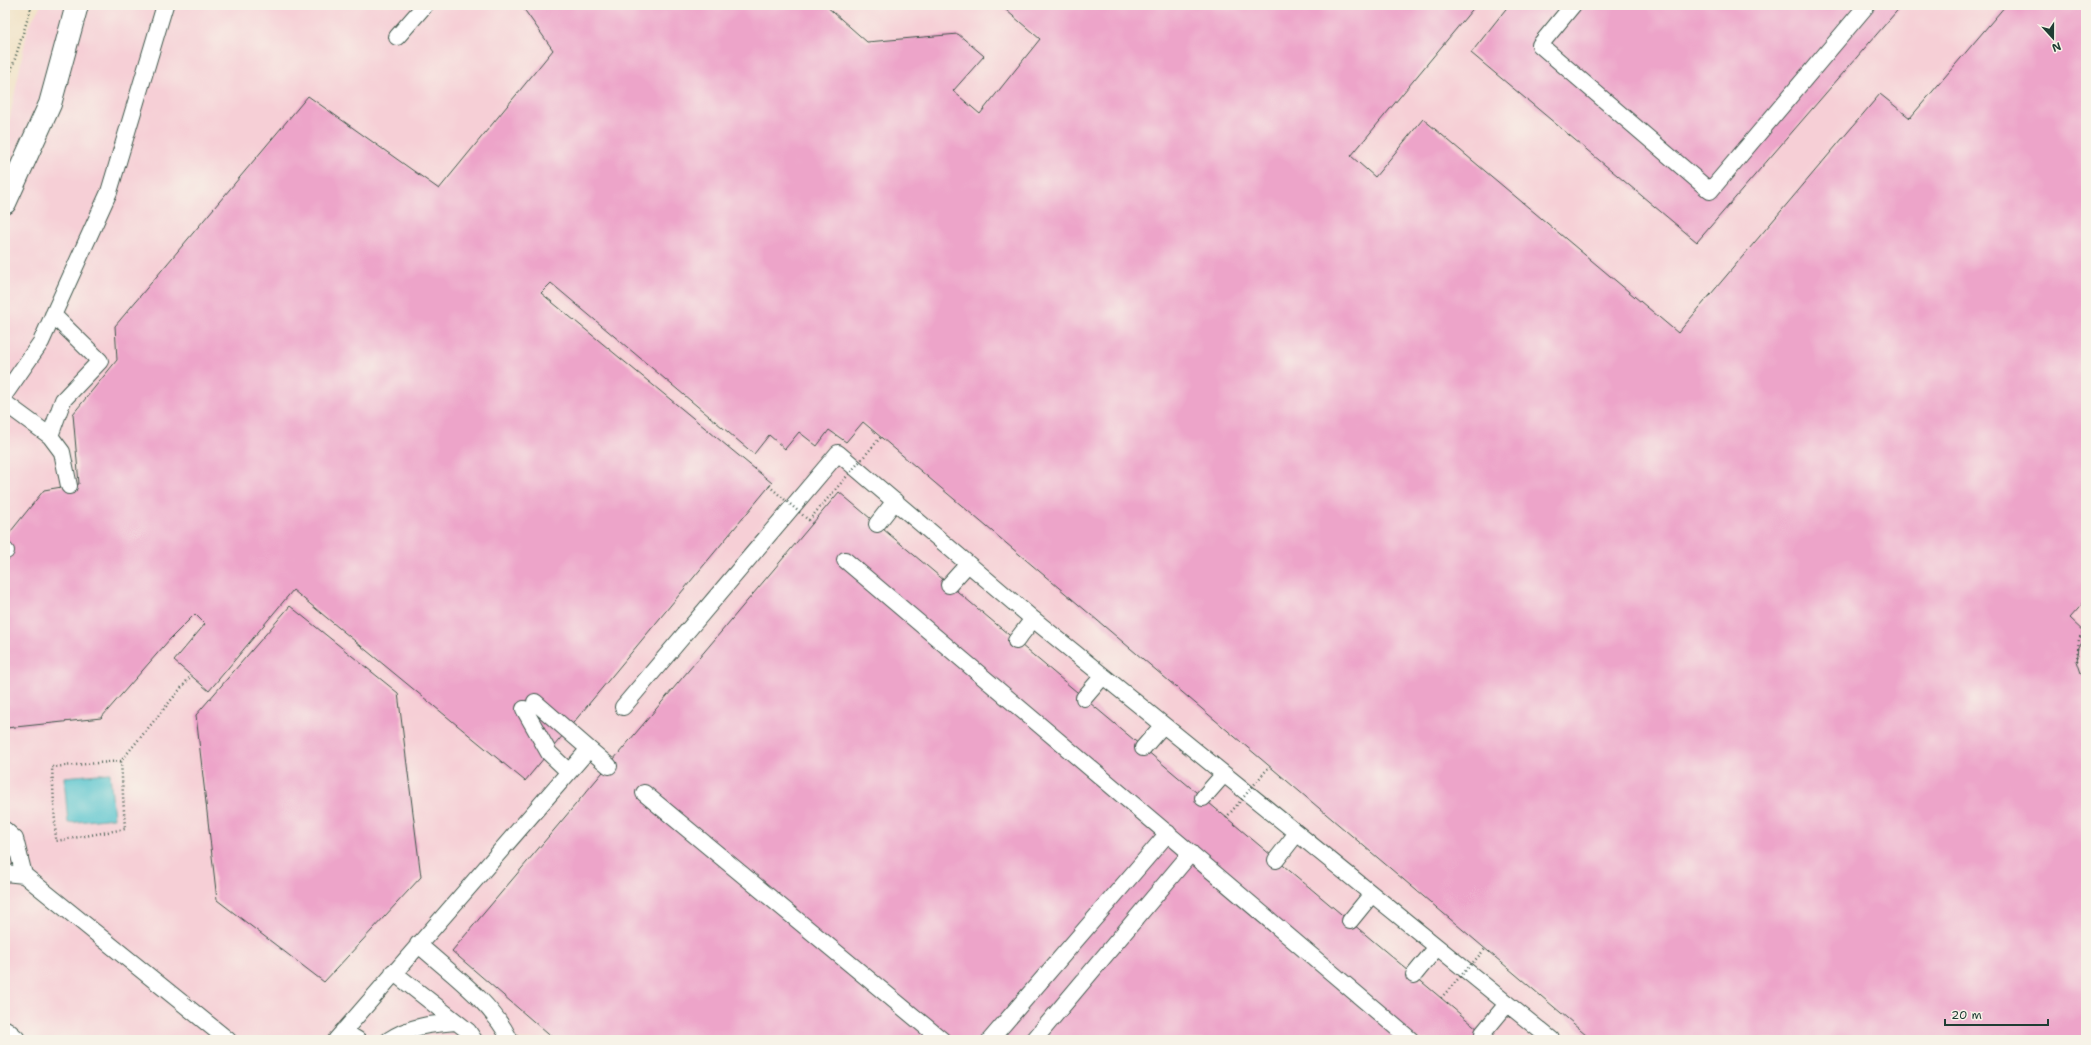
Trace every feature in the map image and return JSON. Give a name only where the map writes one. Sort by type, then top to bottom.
[{"type":"street","points":[[5,203],[50,104],[77,5]]},
{"type":"street","points":[[5,1032],[14,1040]]},
{"type":"lane","points":[[5,394],[41,342],[109,192],[165,5]]},
{"type":"lane","points":[[396,37],[425,5]]},
{"type":"lane","points":[[1573,5],[1540,45],[1710,191],[1867,5]]},
{"type":"lane","points":[[50,436],[63,400],[104,365],[53,315]]},
{"type":"lane","points":[[5,403],[50,436],[62,452],[69,486]]},
{"type":"lane","points":[[623,707],[838,453],[1033,619],[1552,1040]]},
{"type":"lane","points":[[877,524],[896,501]]},
{"type":"lane","points":[[845,560],[1411,1040]]},
{"type":"lane","points":[[949,585],[968,564]]},
{"type":"lane","points":[[1016,641],[1033,619]]},
{"type":"lane","points":[[1084,698],[1103,676]]},
{"type":"lane","points":[[569,772],[549,753],[530,705],[589,749],[609,766]]},
{"type":"lane","points":[[1143,748],[1163,725]]},
{"type":"lane","points":[[358,1040],[340,1036],[393,972],[589,749]]},
{"type":"lane","points":[[1203,798],[1224,774]]},
{"type":"lane","points":[[644,793],[942,1040]]},
{"type":"lane","points":[[5,830],[16,839],[24,875]]},
{"type":"lane","points":[[990,1040],[1168,833]]},
{"type":"lane","points":[[1276,860],[1297,833]]},
{"type":"lane","points":[[1034,1040],[1191,853]]},
{"type":"lane","points":[[5,873],[24,875],[228,1040]]},
{"type":"lane","points":[[1350,921],[1372,894]]},
{"type":"lane","points":[[418,944],[479,999],[502,1025],[510,1040]]},
{"type":"lane","points":[[1414,975],[1437,947]]},
{"type":"lane","points":[[393,972],[468,1031],[474,1040]]},
{"type":"lane","points":[[1483,1033],[1508,1004]]},
{"type":"lane","points":[[389,1040],[400,1033],[426,1024],[456,1022]]},
{"type":"path","points":[[5,90],[32,5]]},
{"type":"path","points":[[809,520],[881,437]]},
{"type":"path","points":[[769,486],[813,524]]},
{"type":"path","points":[[2077,661],[2079,640],[2086,627]]},
{"type":"path","points":[[121,761],[52,767],[56,841],[125,829],[121,761],[191,676]]},
{"type":"path","points":[[1226,818],[1270,767]]},
{"type":"path","points":[[1441,998],[1485,949]]},
{"type":"shaded area","points":[[41,5],[2086,5],[2086,1040],[5,1040],[5,142],[28,27]]},
{"type":"water","points":[[110,773],[114,818],[68,823],[64,777]]},
{"type":"building","points":[[521,5],[825,5],[867,42],[958,34],[984,56],[953,91],[980,114],[1040,39],[1000,5],[1476,5],[1351,156],[1375,177],[1423,119],[1678,333],[1880,94],[1910,118],[2006,5],[2086,5],[2086,600],[2070,618],[2086,633],[2086,637],[2079,647],[2077,661],[2081,673],[2086,678],[2086,1040],[1593,1040],[863,422],[846,442],[829,430],[817,446],[799,432],[785,449],[769,435],[754,454],[551,283],[541,293],[772,483],[525,781],[293,590],[209,691],[174,661],[205,624],[195,614],[170,639],[101,718],[6,728],[5,576],[7,536],[44,490],[79,484],[73,414],[117,360],[115,326],[308,96],[439,189],[553,50]]},
{"type":"building","points":[[1509,5],[1902,5],[1697,242],[1471,53]]},
{"type":"building","points":[[839,492],[1491,1040],[555,1040],[452,951]]},
{"type":"building","points":[[290,606],[398,693],[421,877],[324,982],[217,900],[196,715]]}]
